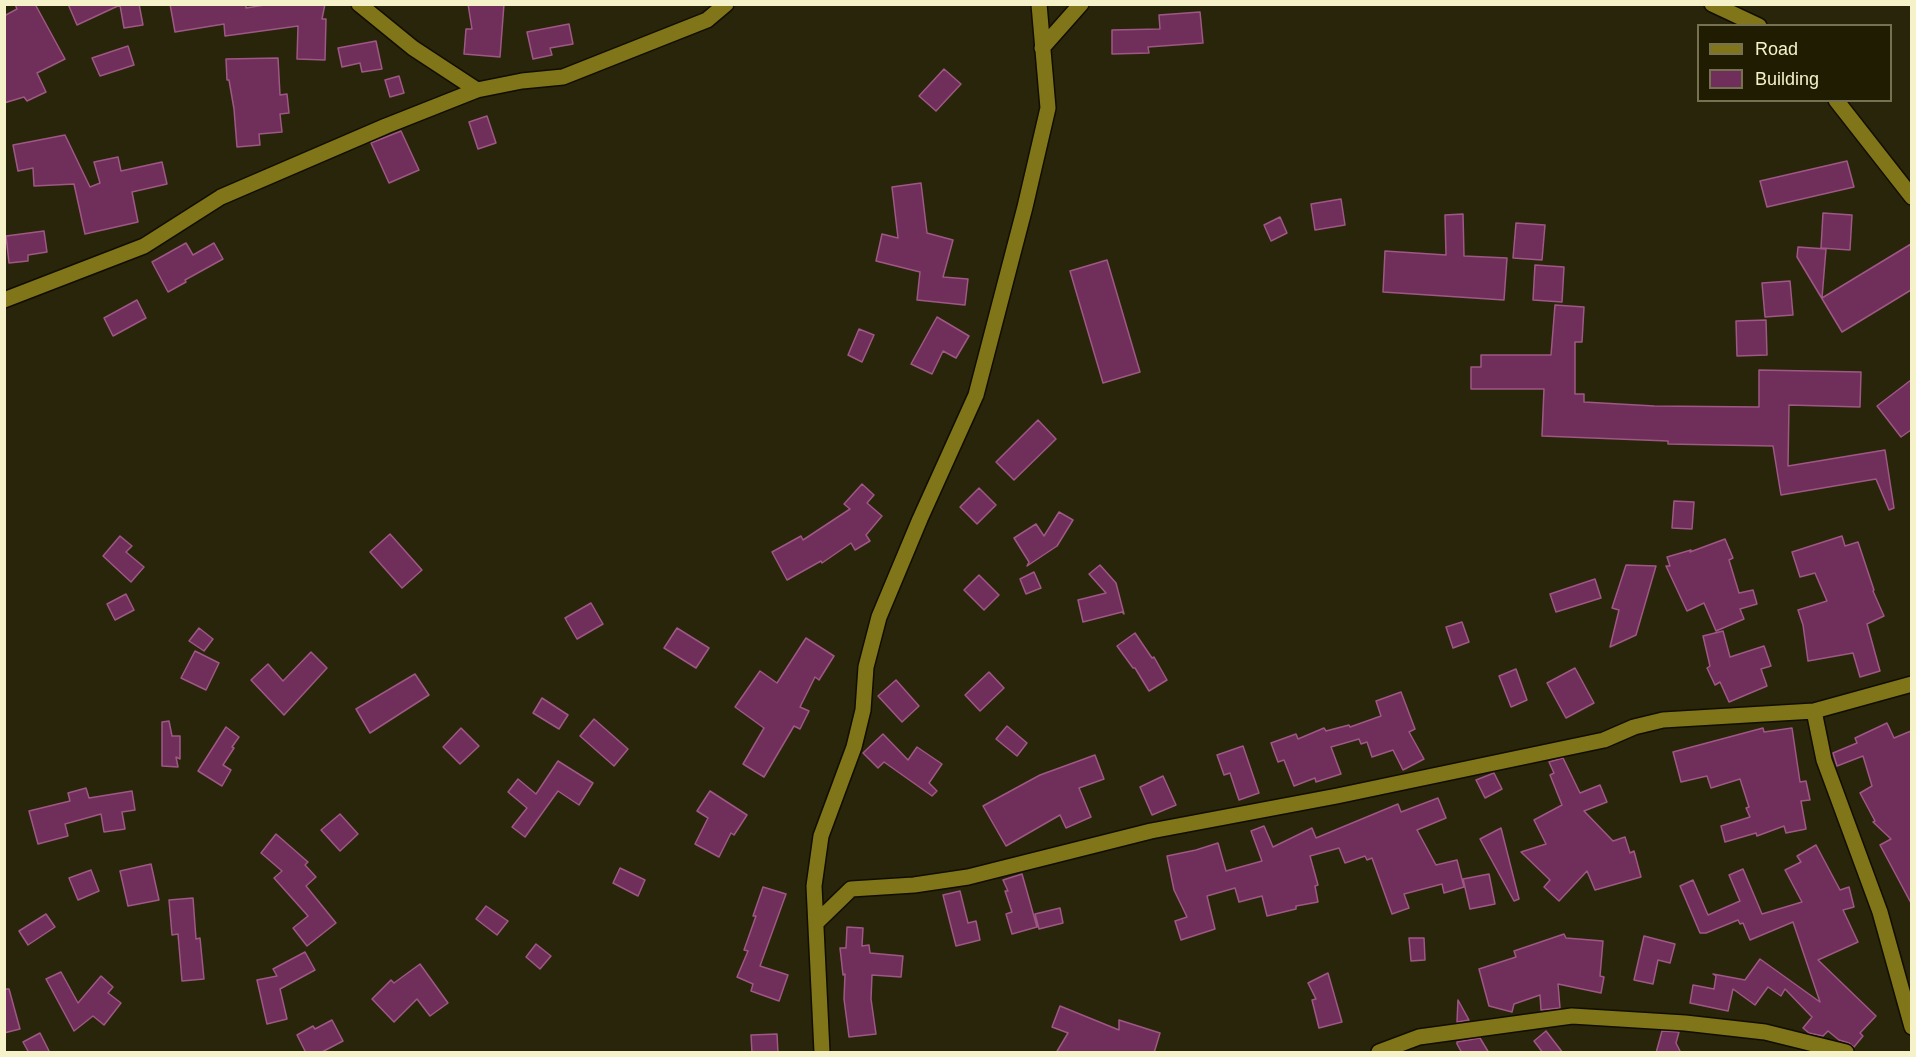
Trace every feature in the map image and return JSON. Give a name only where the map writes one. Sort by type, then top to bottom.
[{"type":"street","points":[[359,4],[413,48],[477,90]]},
{"type":"street","points":[[4,300],[144,246],[221,197],[386,126],[477,90],[522,81],[563,77],[707,20],[726,4]]},
{"type":"street","points":[[822,1053],[814,886],[821,836],[854,747],[863,711],[866,667],[879,617],[976,395],[1048,108],[1039,4]]},
{"type":"street","points":[[1042,48],[1082,4]]},
{"type":"street","points":[[1712,4],[1755,24]]},
{"type":"street","points":[[1838,102],[1911,197]]},
{"type":"street","points":[[816,922],[851,889],[914,885],[968,877],[1151,831],[1337,796],[1604,740],[1634,727],[1663,720],[1814,711],[1911,684]]},
{"type":"street","points":[[1814,711],[1824,760],[1880,912],[1911,1027]]},
{"type":"street","points":[[1379,1053],[1419,1037],[1572,1016],[1685,1023],[1765,1032],[1846,1053]]},
{"type":"building","points":[[15,4],[35,4],[65,59],[37,73],[46,92],[27,101],[24,97],[4,103],[4,16],[17,9]]},
{"type":"building","points":[[68,4],[139,4],[143,25],[124,28],[120,5],[77,25]]},
{"type":"building","points":[[170,4],[246,4],[246,8],[271,4],[325,4],[322,19],[326,19],[325,60],[297,59],[298,26],[225,36],[224,24],[175,32]]},
{"type":"building","points":[[468,4],[504,4],[500,57],[464,54],[466,29],[472,29]]},
{"type":"building","points":[[1200,12],[1203,43],[1148,47],[1149,53],[1112,54],[1112,30],[1160,29],[1159,15]]},
{"type":"building","points":[[569,24],[573,44],[550,48],[552,55],[533,59],[527,32]]},
{"type":"building","points":[[376,41],[382,69],[362,72],[360,63],[342,67],[338,48]]},
{"type":"building","points":[[128,46],[134,65],[100,76],[92,58]]},
{"type":"building","points":[[278,58],[280,95],[287,94],[289,113],[280,114],[282,132],[259,134],[260,145],[237,147],[226,59]]},
{"type":"building","points":[[944,69],[961,84],[936,111],[919,96]]},
{"type":"building","points":[[399,76],[404,93],[390,97],[385,80]]},
{"type":"building","points":[[487,116],[496,143],[478,149],[469,122]]},
{"type":"building","points":[[401,131],[419,170],[389,183],[371,143]]},
{"type":"building","points":[[65,135],[90,187],[100,183],[94,162],[118,157],[121,171],[162,162],[167,184],[132,192],[138,222],[85,234],[74,184],[34,186],[33,168],[18,171],[13,145]]},
{"type":"building","points":[[1847,161],[1854,187],[1767,207],[1760,181]]},
{"type":"building","points":[[921,183],[927,233],[953,240],[943,277],[968,279],[965,305],[917,300],[920,272],[876,261],[882,234],[898,238],[892,187]]},
{"type":"building","points":[[1341,199],[1345,225],[1315,230],[1311,204]]},
{"type":"building","points":[[1823,213],[1852,215],[1850,250],[1821,248]]},
{"type":"building","points":[[1463,214],[1464,256],[1507,258],[1504,300],[1383,292],[1385,251],[1446,255],[1445,215]]},
{"type":"building","points":[[1280,217],[1287,233],[1271,241],[1264,225]]},
{"type":"building","points":[[1516,223],[1545,225],[1542,260],[1513,258]]},
{"type":"building","points":[[44,231],[47,252],[28,255],[28,261],[9,263],[6,236]]},
{"type":"building","points":[[186,243],[193,255],[214,243],[223,259],[168,292],[152,262]]},
{"type":"building","points":[[1911,244],[1911,290],[1842,332],[1797,257],[1798,247],[1826,249],[1822,298]]},
{"type":"building","points":[[1107,260],[1140,372],[1103,383],[1070,271]]},
{"type":"building","points":[[1535,265],[1564,267],[1562,302],[1533,300]]},
{"type":"building","points":[[1790,281],[1793,315],[1765,317],[1762,283]]},
{"type":"building","points":[[137,300],[146,318],[113,336],[104,318]]},
{"type":"building","points":[[1555,305],[1584,307],[1582,342],[1575,342],[1575,394],[1584,394],[1584,402],[1654,406],[1759,407],[1759,370],[1861,372],[1860,407],[1789,405],[1788,466],[1885,450],[1894,508],[1889,510],[1876,479],[1781,495],[1773,446],[1668,444],[1668,441],[1542,436],[1544,389],[1471,389],[1471,367],[1481,367],[1481,355],[1551,355]]},
{"type":"building","points":[[937,317],[969,336],[956,358],[943,351],[932,374],[911,364]]},
{"type":"building","points":[[1766,320],[1767,355],[1737,356],[1736,321]]},
{"type":"building","points":[[859,329],[874,335],[862,362],[848,355]]},
{"type":"building","points":[[1911,380],[1911,430],[1901,437],[1877,406]]},
{"type":"building","points":[[1038,420],[1056,439],[1014,480],[996,462]]},
{"type":"building","points":[[862,484],[874,495],[867,503],[882,516],[866,535],[870,541],[855,550],[851,543],[822,563],[821,561],[787,580],[772,552],[801,536],[803,540],[850,509],[844,504]]},
{"type":"building","points":[[979,488],[996,505],[977,524],[960,507]]},
{"type":"building","points":[[1674,501],[1694,502],[1692,529],[1672,528]]},
{"type":"building","points":[[1059,512],[1073,520],[1057,546],[1027,566],[1029,562],[1014,538],[1036,524],[1044,536]]},
{"type":"building","points":[[390,534],[422,570],[402,588],[370,552]]},
{"type":"building","points":[[120,536],[132,546],[126,552],[144,567],[131,582],[103,556]]},
{"type":"building","points":[[1842,536],[1845,546],[1858,542],[1873,591],[1884,616],[1867,624],[1880,671],[1860,677],[1853,653],[1808,661],[1803,625],[1798,610],[1827,601],[1815,573],[1800,577],[1792,552]]},
{"type":"building","points":[[1725,539],[1733,558],[1729,560],[1739,593],[1753,590],[1757,604],[1740,609],[1744,619],[1716,631],[1704,603],[1687,611],[1666,566],[1670,566],[1667,557],[1691,550],[1690,552]]},
{"type":"building","points":[[1100,565],[1116,583],[1124,614],[1122,612],[1083,622],[1078,600],[1106,593],[1089,574]]},
{"type":"building","points":[[1626,565],[1656,566],[1636,635],[1610,647],[1619,610],[1612,608]]},
{"type":"building","points":[[1034,572],[1041,588],[1026,594],[1020,579]]},
{"type":"building","points":[[979,575],[999,595],[984,610],[964,590]]},
{"type":"building","points":[[1595,579],[1601,598],[1556,612],[1550,594]]},
{"type":"building","points":[[126,594],[134,610],[115,620],[107,604]]},
{"type":"building","points":[[591,603],[603,624],[577,639],[565,618]]},
{"type":"building","points":[[1462,622],[1469,642],[1453,648],[1446,627]]},
{"type":"building","points":[[199,628],[213,639],[204,651],[189,641]]},
{"type":"building","points":[[677,628],[709,648],[696,668],[664,648]]},
{"type":"building","points":[[1723,631],[1730,657],[1764,646],[1771,666],[1761,669],[1767,686],[1729,702],[1720,682],[1715,685],[1707,668],[1710,666],[1703,636]]},
{"type":"building","points":[[1135,633],[1152,658],[1154,657],[1167,680],[1149,691],[1135,668],[1117,646]]},
{"type":"building","points":[[806,638],[834,656],[819,680],[815,677],[800,707],[809,711],[800,729],[794,726],[764,777],[743,764],[764,728],[735,707],[760,671],[777,683]]},
{"type":"building","points":[[195,651],[219,663],[206,690],[181,678]]},
{"type":"building","points":[[311,652],[327,668],[284,715],[251,680],[268,664],[283,681]]},
{"type":"building","points":[[1575,668],[1594,703],[1566,718],[1547,683]]},
{"type":"building","points":[[1516,669],[1527,700],[1511,707],[1499,676]]},
{"type":"building","points":[[989,672],[1004,688],[980,711],[965,695]]},
{"type":"building","points":[[415,674],[429,695],[370,733],[356,709]]},
{"type":"building","points":[[896,680],[919,706],[902,722],[878,696]]},
{"type":"building","points":[[1401,692],[1415,729],[1409,732],[1424,759],[1403,770],[1393,750],[1372,757],[1367,742],[1361,744],[1359,739],[1331,747],[1341,774],[1316,782],[1315,778],[1294,786],[1284,760],[1278,762],[1271,743],[1296,734],[1298,739],[1324,728],[1326,731],[1349,725],[1350,727],[1381,716],[1376,701]]},
{"type":"building","points":[[542,698],[568,715],[559,729],[533,713]]},
{"type":"building","points":[[594,719],[628,749],[614,766],[580,736]]},
{"type":"building","points":[[169,721],[172,736],[180,736],[180,759],[176,757],[178,767],[162,766],[162,722]]},
{"type":"building","points":[[1887,723],[1894,738],[1911,731],[1911,903],[1880,845],[1891,839],[1873,822],[1875,821],[1860,793],[1872,786],[1863,756],[1837,766],[1833,753],[1857,743],[1855,738]]},
{"type":"building","points":[[1007,726],[1027,743],[1017,756],[996,739]]},
{"type":"building","points":[[226,727],[239,737],[223,765],[231,770],[222,786],[198,771]]},
{"type":"building","points":[[461,728],[479,746],[460,764],[443,747]]},
{"type":"building","points":[[1763,728],[1764,732],[1792,728],[1800,782],[1806,781],[1810,800],[1801,801],[1806,829],[1786,833],[1784,826],[1757,836],[1756,833],[1725,842],[1721,826],[1750,817],[1740,779],[1711,788],[1707,776],[1681,782],[1673,752]]},
{"type":"building","points":[[883,734],[908,760],[917,747],[942,764],[929,783],[937,791],[932,796],[884,762],[878,768],[863,753]]},
{"type":"building","points":[[1243,746],[1259,793],[1239,800],[1230,773],[1224,775],[1217,755]]},
{"type":"building","points":[[1095,755],[1104,779],[1079,788],[1091,817],[1066,828],[1060,815],[1006,846],[983,806],[1040,775]]},
{"type":"building","points":[[1563,758],[1580,793],[1600,785],[1607,802],[1584,811],[1613,841],[1625,837],[1630,853],[1634,851],[1641,877],[1595,890],[1587,871],[1559,901],[1544,887],[1550,880],[1521,852],[1546,844],[1534,820],[1562,805],[1550,775],[1554,773],[1549,762]]},
{"type":"building","points":[[558,761],[593,783],[579,805],[558,791],[525,837],[512,827],[527,808],[508,792],[518,779],[536,794]]},
{"type":"building","points":[[1494,773],[1502,789],[1485,798],[1476,780]]},
{"type":"building","points":[[1163,776],[1176,805],[1152,815],[1140,787]]},
{"type":"building","points":[[86,788],[89,798],[132,791],[135,810],[122,812],[125,829],[104,832],[101,814],[65,824],[68,836],[38,844],[29,811],[70,801],[68,793]]},
{"type":"building","points":[[710,791],[747,815],[734,835],[731,833],[719,857],[695,844],[708,818],[697,811]]},
{"type":"building","points":[[1438,798],[1446,818],[1417,830],[1436,865],[1457,860],[1464,887],[1444,893],[1442,884],[1404,894],[1409,908],[1392,914],[1372,858],[1367,860],[1365,856],[1345,863],[1339,848],[1310,856],[1318,885],[1315,886],[1318,902],[1296,906],[1296,909],[1267,916],[1262,896],[1239,902],[1235,888],[1207,896],[1215,929],[1181,940],[1175,921],[1187,917],[1174,890],[1167,856],[1218,843],[1226,871],[1262,861],[1251,831],[1264,826],[1273,847],[1312,828],[1316,838],[1398,804],[1401,812]]},
{"type":"building","points":[[340,814],[358,834],[340,851],[321,830]]},
{"type":"building","points":[[1501,828],[1519,899],[1514,901],[1480,839]]},
{"type":"building","points":[[276,834],[308,862],[305,865],[316,877],[306,886],[336,923],[307,946],[293,928],[308,916],[274,878],[282,871],[261,853]]},
{"type":"building","points":[[1816,845],[1840,890],[1849,887],[1854,907],[1843,910],[1858,942],[1818,960],[1876,1016],[1860,1033],[1863,1036],[1854,1047],[1839,1040],[1828,1031],[1823,1036],[1809,1033],[1803,1028],[1812,1017],[1785,989],[1781,996],[1768,987],[1755,1005],[1733,989],[1728,1011],[1690,1003],[1693,985],[1714,989],[1716,976],[1713,974],[1745,980],[1760,959],[1820,1002],[1793,922],[1750,940],[1743,923],[1740,924],[1738,920],[1706,933],[1700,933],[1680,886],[1693,880],[1708,915],[1740,901],[1729,875],[1743,869],[1762,914],[1802,902],[1785,870],[1801,862],[1797,856]]},
{"type":"building","points":[[151,864],[159,900],[128,906],[120,871]]},
{"type":"building","points":[[620,868],[645,880],[638,896],[613,883]]},
{"type":"building","points":[[91,870],[99,891],[78,900],[69,878]]},
{"type":"building","points":[[1022,874],[1037,927],[1012,934],[1006,914],[1012,912],[1005,891],[1008,891],[1003,880]]},
{"type":"building","points":[[1489,874],[1495,904],[1470,909],[1463,879]]},
{"type":"building","points":[[763,887],[786,894],[760,966],[788,975],[779,1001],[751,991],[753,984],[737,977],[748,951],[744,950]]},
{"type":"building","points":[[960,891],[968,923],[976,921],[980,940],[956,946],[943,895]]},
{"type":"building","points":[[193,898],[196,939],[200,938],[204,979],[182,981],[178,934],[172,935],[169,900]]},
{"type":"building","points":[[486,906],[508,921],[497,935],[476,919]]},
{"type":"building","points":[[1060,908],[1063,923],[1039,929],[1035,914]]},
{"type":"building","points":[[46,914],[55,927],[28,945],[19,931]]},
{"type":"building","points":[[847,927],[863,928],[862,946],[869,945],[870,953],[903,956],[901,977],[872,975],[871,999],[876,1034],[849,1037],[844,999],[845,974],[843,975],[840,948],[846,948]]},
{"type":"building","points":[[1564,934],[1566,938],[1603,941],[1600,976],[1604,977],[1601,993],[1558,984],[1560,1008],[1541,1010],[1540,995],[1514,1004],[1512,1012],[1489,1006],[1479,969],[1516,957],[1514,951]]},
{"type":"building","points":[[1644,936],[1675,944],[1670,963],[1658,960],[1653,984],[1634,980]]},
{"type":"building","points":[[1409,938],[1424,938],[1425,960],[1411,961]]},
{"type":"building","points":[[536,944],[551,956],[540,969],[526,957]]},
{"type":"building","points":[[305,952],[315,970],[280,989],[287,1019],[267,1024],[257,980],[277,976],[273,969]]},
{"type":"building","points":[[420,964],[448,1003],[430,1016],[417,999],[394,1022],[372,999],[391,980],[394,983]]},
{"type":"building","points":[[61,972],[78,1003],[101,976],[113,987],[108,993],[121,1003],[104,1025],[93,1016],[74,1031],[46,979]]},
{"type":"building","points":[[1328,973],[1342,1022],[1319,1028],[1312,1000],[1316,999],[1308,983]]},
{"type":"building","points":[[4,989],[9,989],[20,1029],[4,1033]]},
{"type":"building","points":[[1458,1000],[1469,1020],[1457,1022]]},
{"type":"building","points":[[1060,1006],[1119,1030],[1119,1020],[1160,1033],[1154,1053],[1056,1053],[1068,1033],[1052,1027]]},
{"type":"building","points":[[332,1020],[343,1041],[320,1053],[306,1053],[297,1035],[313,1026],[315,1029]]},
{"type":"building","points":[[1546,1031],[1563,1053],[1543,1053],[1534,1041]]},
{"type":"building","points":[[1662,1031],[1679,1032],[1676,1043],[1681,1053],[1656,1053]]},
{"type":"building","points":[[40,1033],[50,1053],[29,1053],[23,1042]]},
{"type":"building","points":[[777,1034],[778,1053],[752,1053],[751,1035]]},
{"type":"building","points":[[1480,1038],[1489,1053],[1462,1053],[1457,1044],[1457,1042]]}]
